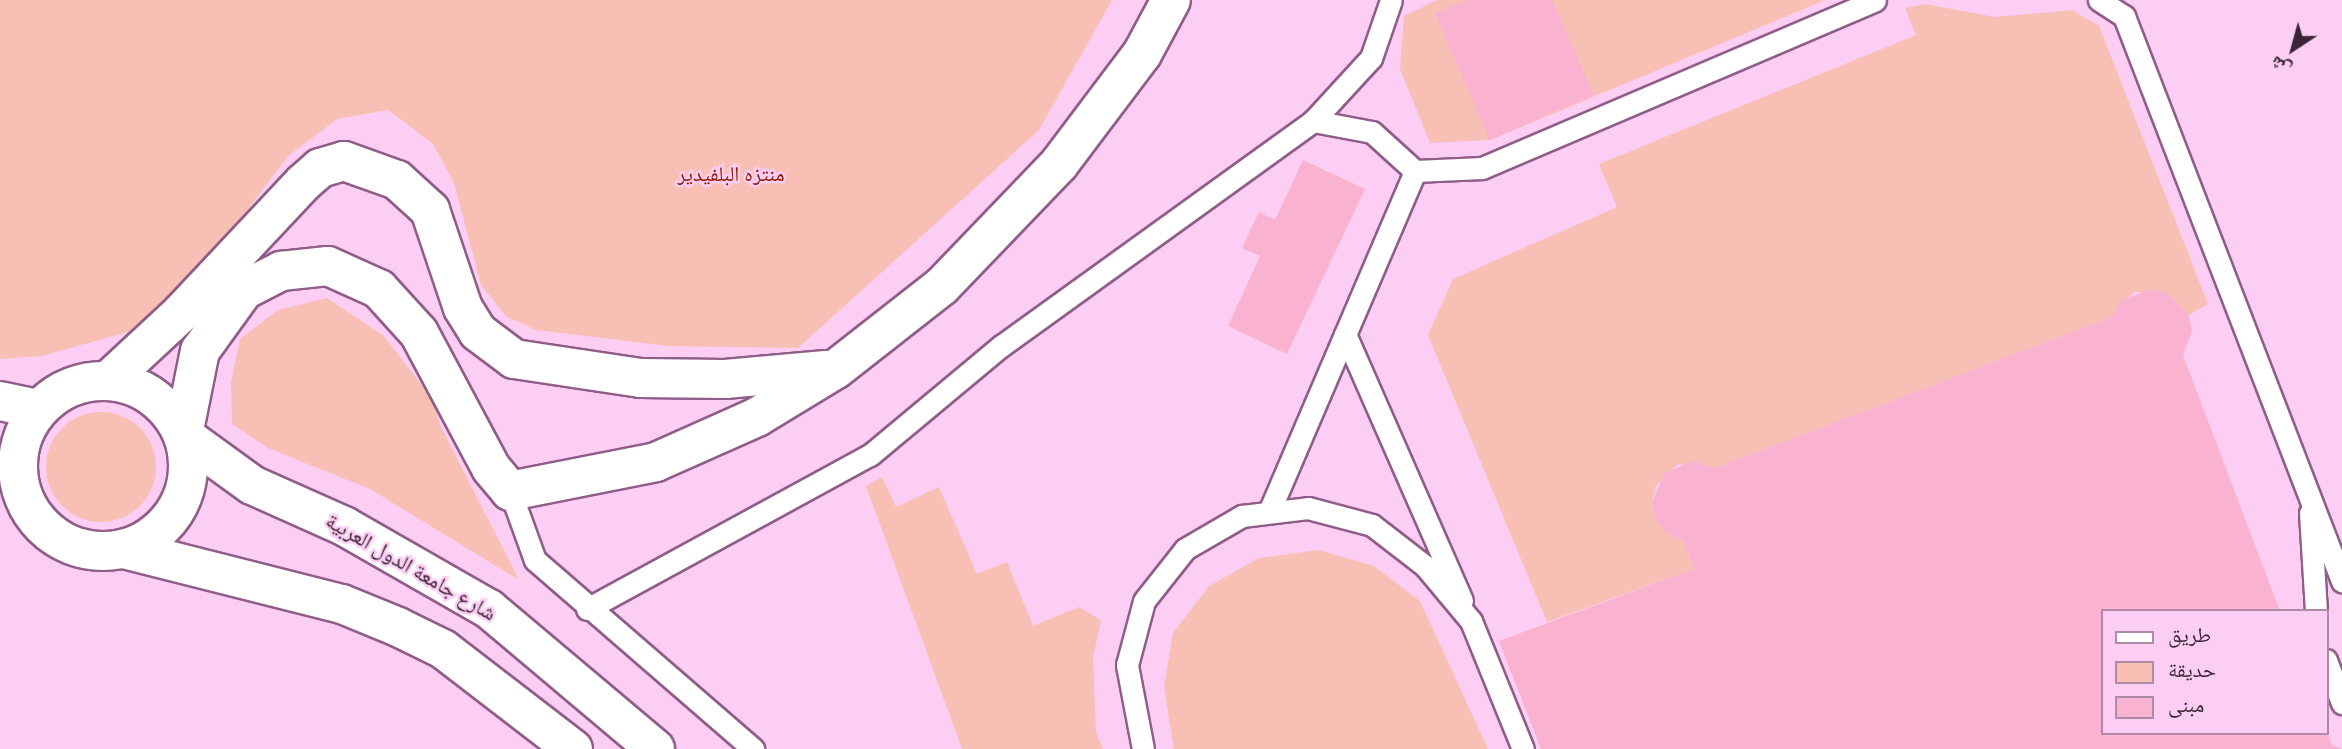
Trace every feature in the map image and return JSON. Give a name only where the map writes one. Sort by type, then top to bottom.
[{"type":"street","points":[[183,435],[200,351],[244,290],[281,271],[328,267],[379,289],[419,333],[491,468],[510,491],[656,462],[757,417],[836,369],[942,286],[1059,164],[1142,54],[1171,0]]},
{"type":"street","points":[[109,380],[181,313],[303,183],[320,168],[344,161],[397,180],[430,210],[463,308],[478,332],[514,359],[641,378],[725,379],[836,369]]},
{"type":"street","name":"شارع جامعة الدول العربية","points":[[124,549],[150,537],[176,509],[189,463],[183,435],[168,410],[146,392],[109,380],[70,386],[38,409],[19,450],[15,504],[51,533],[80,548],[124,549],[342,604],[398,627],[443,649],[573,749]]},
{"type":"street","points":[[0,401],[38,409]]},
{"type":"street","name":"شارع جامعة الدول العربية","points":[[183,435],[252,485],[344,526],[489,609],[655,749]]},
{"type":"lane","points":[[587,609],[870,455],[1001,346],[1313,121],[1371,58],[1391,0]]},
{"type":"lane","points":[[1313,121],[1372,132],[1415,171],[1482,169],[1875,0]]},
{"type":"lane","points":[[2099,0],[2124,16],[2342,581]]},
{"type":"lane","points":[[1269,512],[1415,171]]},
{"type":"lane","points":[[1345,334],[1524,749]]},
{"type":"lane","points":[[2308,490],[2316,609]]},
{"type":"lane","points":[[510,491],[535,561],[587,609],[753,749]]},
{"type":"lane","points":[[1143,749],[1127,665],[1144,601],[1185,549],[1242,516],[1308,508],[1372,525],[1425,566],[1471,621]]},
{"type":"lane","points":[[2328,666],[2342,704]]},
{"type":"green space","name":"منتزه البلفيدير","points":[[0,0],[1112,0],[1039,130],[798,348],[668,346],[536,330],[506,316],[481,285],[454,183],[433,144],[388,110],[337,119],[288,156],[210,259],[131,331],[42,356],[0,359]]},
{"type":"green space","points":[[1437,0],[1823,1],[1490,140],[1430,143],[1400,69],[1404,16]]},
{"type":"green space","points":[[1925,4],[1995,17],[2072,10],[2099,26],[2208,304],[2189,315],[2166,292],[2134,292],[2112,317],[1715,468],[1678,464],[1656,486],[1652,502],[1655,518],[1664,531],[1683,541],[1694,569],[1547,622],[1428,335],[1453,279],[1617,207],[1599,164],[1916,35],[1905,8]]},
{"type":"green space","points":[[327,298],[384,336],[433,400],[440,425],[519,580],[370,489],[268,448],[232,424],[231,382],[240,339],[278,310]]},
{"type":"green space","points":[[101,412],[122,416],[140,428],[152,446],[156,467],[152,488],[140,506],[122,518],[101,522],[80,518],[62,506],[50,488],[46,467],[50,446],[62,428],[80,416]]},
{"type":"green space","points":[[882,477],[896,507],[939,487],[977,574],[1007,562],[1033,626],[1079,607],[1101,620],[1093,658],[1096,732],[1103,749],[962,749],[866,486]]},
{"type":"green space","points":[[1318,550],[1374,566],[1420,601],[1488,749],[1174,749],[1164,687],[1173,633],[1209,586],[1259,558]]},
{"type":"building","points":[[1467,0],[1552,0],[1594,95],[1490,140],[1435,14]]},
{"type":"building","points":[[1303,160],[1365,189],[1287,354],[1228,326],[1260,256],[1242,248],[1259,212],[1275,220]]},
{"type":"building","points":[[2151,289],[2166,292],[2189,315],[2192,331],[2183,355],[2279,609],[2100,609],[2100,735],[2328,735],[2332,745],[2342,749],[1541,749],[1499,641],[1694,569],[1683,541],[1664,531],[1655,518],[1652,502],[1665,473],[1693,461],[1715,468],[2112,317],[2121,301]]}]
